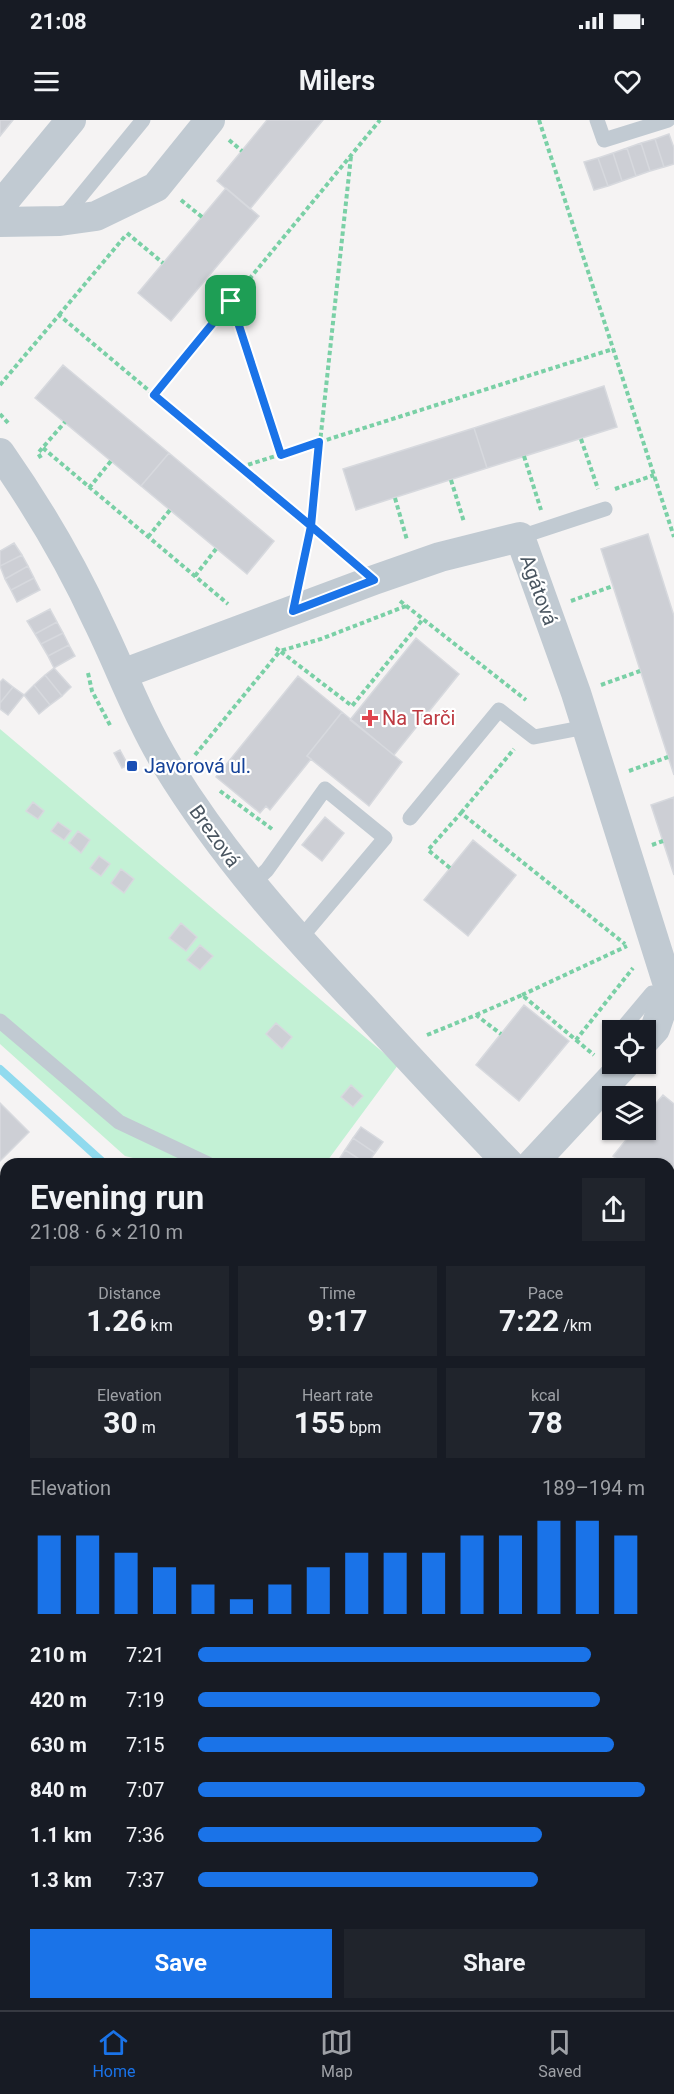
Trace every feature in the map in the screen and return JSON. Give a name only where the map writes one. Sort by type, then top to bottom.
[{"type":"street","points":[[0,206],[71,120]]},
{"type":"street","points":[[0,222],[60,221],[96,216],[156,187],[210,120]]},
{"type":"street","name":"Brezová","points":[[0,453],[46,524],[98,620],[166,764],[203,820],[251,885],[299,940],[503,1158]]},
{"type":"street","name":"Agátová","points":[[122,674],[374,580],[472,549],[520,537],[576,693],[669,988],[656,1026]]},
{"type":"street","points":[[538,1158],[616,1074]]},
{"type":"lane","points":[[60,221],[143,120]]},
{"type":"lane","points":[[597,120],[604,140],[668,120]]},
{"type":"lane","points":[[520,537],[605,509]]},
{"type":"lane","points":[[410,818],[500,710],[534,737],[586,727]]},
{"type":"lane","points":[[251,885],[267,870],[325,789],[385,838],[299,940]]},
{"type":"lane","points":[[629,1020],[652,993],[664,1003]]},
{"type":"lane","points":[[0,1022],[119,1122],[195,1158]]},
{"type":"path","points":[[154,395],[381,120]]},
{"type":"path","points":[[539,120],[674,537]]},
{"type":"path","points":[[293,611],[311,526],[351,156]]},
{"type":"path","points":[[173,194],[202,217]]},
{"type":"path","points":[[128,233],[163,263]]},
{"type":"path","points":[[231,301],[281,455]]},
{"type":"path","points":[[0,385],[59,315],[374,580],[534,707]]},
{"type":"path","points":[[240,468],[613,349]]},
{"type":"path","points":[[44,461],[38,453],[64,422]]},
{"type":"path","points":[[581,439],[605,509]]},
{"type":"path","points":[[43,448],[233,608],[250,627]]},
{"type":"path","points":[[524,456],[543,515]]},
{"type":"path","points":[[89,488],[111,461]]},
{"type":"path","points":[[451,480],[472,549]]},
{"type":"path","points":[[395,498],[415,566]]},
{"type":"path","points":[[148,537],[170,510]]},
{"type":"path","points":[[195,576],[216,549]]},
{"type":"path","points":[[546,610],[613,586]]},
{"type":"path","points":[[192,759],[280,651],[321,639],[406,606]]},
{"type":"path","points":[[280,651],[352,706],[423,619]]},
{"type":"path","points":[[576,693],[640,671]]},
{"type":"path","points":[[603,781],[668,757]]},
{"type":"path","points":[[218,789],[289,840]]},
{"type":"path","points":[[450,868],[428,850],[461,813],[635,951]]},
{"type":"path","points":[[421,1038],[628,946]]},
{"type":"path","points":[[522,995],[576,1040],[635,965]]},
{"type":"path","points":[[476,1015],[501,1034]]},
{"type":"green space","points":[[0,729],[398,1065],[329,1158],[133,1158],[125,1156],[0,1044]]},
{"type":"building","points":[[0,120],[13,120],[0,136]]},
{"type":"building","points":[[267,120],[323,120],[250,209],[217,181]]},
{"type":"building","points":[[669,134],[674,148],[674,164],[664,167],[655,139]]},
{"type":"building","points":[[655,139],[664,167],[650,171],[641,143]]},
{"type":"building","points":[[641,143],[650,171],[636,176],[627,148]]},
{"type":"building","points":[[627,148],[636,176],[622,181],[613,153]]},
{"type":"building","points":[[613,153],[622,181],[608,186],[598,158]]},
{"type":"building","points":[[598,158],[608,186],[594,190],[584,162]]},
{"type":"building","points":[[226,188],[259,216],[171,321],[138,293]]},
{"type":"building","points":[[63,365],[169,453],[141,486],[35,398]]},
{"type":"building","points":[[604,386],[617,427],[487,468],[474,428]]},
{"type":"building","points":[[474,428],[487,468],[356,510],[343,469]]},
{"type":"building","points":[[169,453],[274,541],[247,574],[141,486]]},
{"type":"building","points":[[648,534],[674,616],[674,775],[601,549]]},
{"type":"building","points":[[14,543],[22,555],[0,566],[0,551]]},
{"type":"building","points":[[22,555],[28,566],[5,579],[0,566]]},
{"type":"building","points":[[28,566],[34,578],[11,590],[5,579]]},
{"type":"building","points":[[34,578],[40,590],[17,602],[11,590]]},
{"type":"building","points":[[50,609],[57,622],[35,634],[27,621]]},
{"type":"building","points":[[57,622],[63,633],[41,644],[35,634]]},
{"type":"building","points":[[63,633],[69,645],[48,656],[41,644]]},
{"type":"building","points":[[416,638],[459,674],[394,755],[350,720]]},
{"type":"building","points":[[69,645],[75,656],[54,668],[48,656]]},
{"type":"building","points":[[54,668],[71,687],[62,696],[45,675]]},
{"type":"building","points":[[45,675],[62,696],[50,705],[34,685]]},
{"type":"building","points":[[298,676],[342,712],[307,756],[311,759],[270,810],[266,806],[260,813],[216,777]]},
{"type":"building","points":[[3,679],[13,687],[0,703],[0,682]]},
{"type":"building","points":[[34,685],[50,705],[39,714],[24,695]]},
{"type":"building","points":[[13,687],[24,695],[8,715],[0,709],[0,703]]},
{"type":"building","points":[[342,712],[402,762],[369,806],[307,756]]},
{"type":"building","points":[[120,750],[128,765],[122,768],[114,753]]},
{"type":"building","points":[[674,797],[674,875],[651,805]]},
{"type":"building","points":[[33,802],[44,811],[38,819],[26,811]]},
{"type":"building","points":[[325,817],[344,833],[322,861],[302,845]]},
{"type":"building","points":[[58,822],[71,831],[64,840],[51,831]]},
{"type":"building","points":[[78,831],[90,840],[81,853],[69,843]]},
{"type":"building","points":[[473,840],[516,875],[468,936],[424,900]]},
{"type":"building","points":[[99,856],[110,864],[101,876],[90,868]]},
{"type":"building","points":[[121,869],[134,879],[124,893],[111,883]]},
{"type":"building","points":[[181,923],[197,937],[186,951],[169,938]]},
{"type":"building","points":[[200,945],[213,956],[200,970],[187,960]]},
{"type":"building","points":[[524,1005],[569,1041],[519,1101],[476,1065]]},
{"type":"building","points":[[276,1023],[292,1037],[282,1049],[266,1034]]},
{"type":"building","points":[[351,1085],[363,1096],[353,1107],[341,1097]]},
{"type":"building","points":[[663,1095],[674,1104],[674,1158],[616,1158],[613,1156],[626,1140],[656,1140],[656,1103]]},
{"type":"building","points":[[0,1103],[29,1132],[3,1158],[0,1158]]},
{"type":"building","points":[[361,1127],[383,1142],[375,1153],[353,1138]]},
{"type":"building","points":[[353,1138],[375,1153],[371,1158],[358,1158],[345,1150]]},
{"type":"building","points":[[345,1150],[357,1158],[340,1158]]},
{"type":"waterway","points":[[0,1069],[98,1158]]},
{"type":"place","name":"Na Tarči","points":[[370,718]]},
{"type":"place","name":"Javorová ul.","points":[[132,766]]},
{"type":"route","points":[[231,301],[154,395],[311,526],[293,611],[374,580],[311,526],[319,442],[281,455],[231,301]]}]
